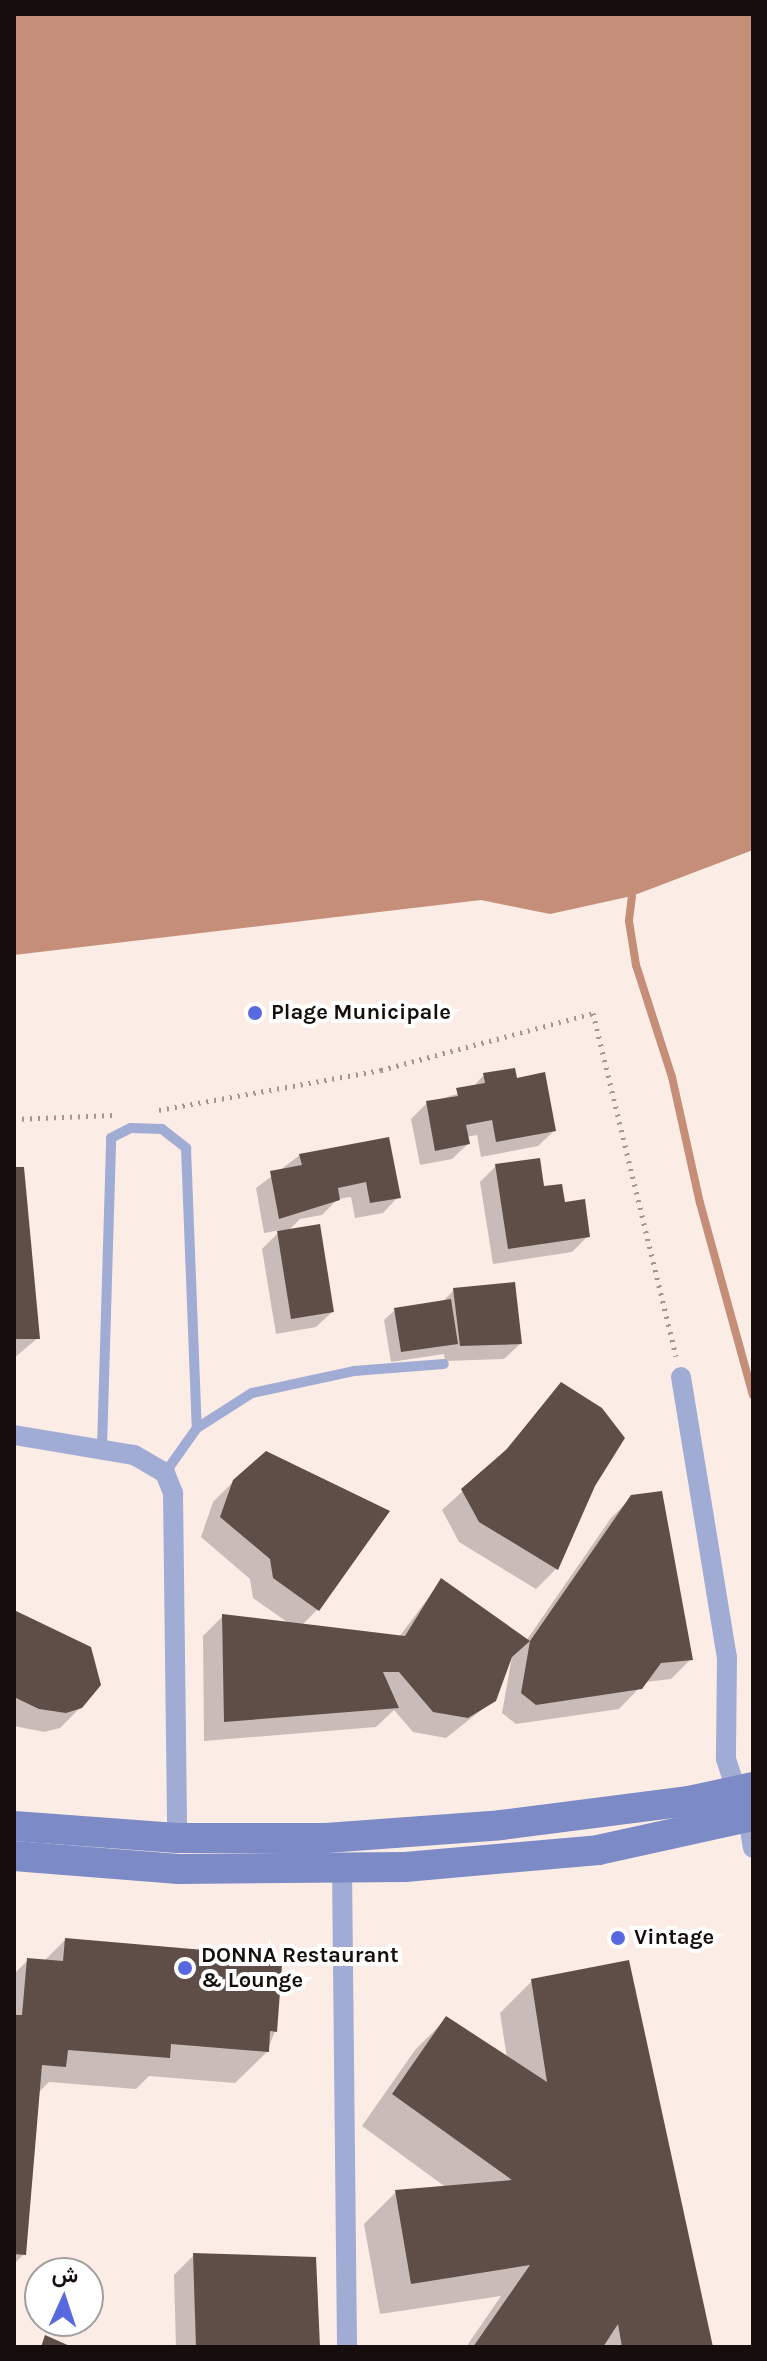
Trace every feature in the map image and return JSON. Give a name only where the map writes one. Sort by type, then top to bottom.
[{"type":"main road","points":[[14,1826],[177,1838],[326,1838],[748,1803]]},
{"type":"main road","points":[[14,1856],[178,1869],[342,1868],[598,1850],[748,1803]]},
{"type":"street","points":[[681,1377],[727,1657],[726,1759],[748,1803],[753,1848]]},
{"type":"street","points":[[14,1435],[134,1455],[165,1473],[173,1493],[177,1838]]},
{"type":"street","points":[[342,1868],[347,2347]]},
{"type":"lane","points":[[102,1448],[111,1138],[131,1128],[162,1129],[186,1148],[197,1428]]},
{"type":"lane","points":[[165,1473],[197,1428],[252,1393],[354,1371],[444,1364]]},
{"type":"path","points":[[154,1111],[381,1070],[593,1013],[681,1377]]},
{"type":"path","points":[[14,1119],[124,1114]]},
{"type":"shaded area","points":[[14,14],[753,14],[753,850],[632,896],[550,914],[481,900],[14,955]]},
{"type":"building","points":[[515,1068],[517,1078],[545,1072],[556,1131],[496,1142],[492,1120],[466,1125],[470,1144],[435,1151],[426,1101],[458,1096],[456,1088],[485,1083],[483,1073]]},
{"type":"building","points":[[389,1137],[401,1198],[370,1203],[366,1182],[338,1188],[340,1200],[279,1219],[270,1171],[302,1165],[299,1154]]},
{"type":"building","points":[[540,1158],[544,1186],[562,1184],[565,1202],[585,1199],[590,1237],[508,1249],[495,1164]]},
{"type":"building","points":[[14,1167],[24,1167],[40,1339],[14,1339]]},
{"type":"building","points":[[320,1224],[334,1312],[291,1319],[277,1231]]},
{"type":"building","points":[[515,1282],[522,1344],[460,1346],[453,1288]]},
{"type":"building","points":[[451,1299],[458,1344],[401,1352],[394,1308]]},
{"type":"building","points":[[561,1382],[602,1408],[625,1438],[595,1486],[558,1570],[479,1522],[461,1489],[507,1449]]},
{"type":"building","points":[[266,1451],[390,1511],[319,1611],[273,1578],[270,1559],[220,1517],[233,1480]]},
{"type":"building","points":[[662,1491],[693,1660],[661,1663],[642,1689],[536,1705],[521,1693],[530,1641],[631,1495]]},
{"type":"building","points":[[441,1578],[530,1641],[512,1657],[496,1701],[468,1718],[433,1712],[399,1672],[383,1672],[399,1708],[224,1722],[222,1614],[405,1636]]},
{"type":"building","points":[[14,1610],[91,1647],[101,1685],[82,1708],[66,1713],[39,1709],[14,1697]]},
{"type":"building","points":[[65,1938],[263,1955],[263,1963],[282,1965],[277,2032],[270,2031],[269,2052],[171,2044],[170,2058],[68,2050],[66,2067],[42,2065],[26,2255],[14,2254],[14,2015],[22,2015],[27,1958],[63,1961]]},
{"type":"building","points":[[629,1960],[713,2347],[622,2347],[618,2324],[603,2347],[473,2347],[530,2265],[411,2284],[395,2190],[512,2180],[392,2094],[446,2016],[547,2082],[531,1979]]},
{"type":"building","points":[[193,2253],[316,2257],[320,2347],[196,2347]]},
{"type":"building","points":[[44,2337],[50,2337],[72,2347],[41,2347]]},
{"type":"waterway","points":[[632,896],[629,921],[636,965],[672,1077],[700,1203],[753,1395]]},
{"type":"place","name":"Plage Municipale","points":[[255,1013]]},
{"type":"place","name":"Vintage","points":[[618,1938]]},
{"type":"place","name":"DONNA Restaurant & Lounge","points":[[185,1968]]}]
